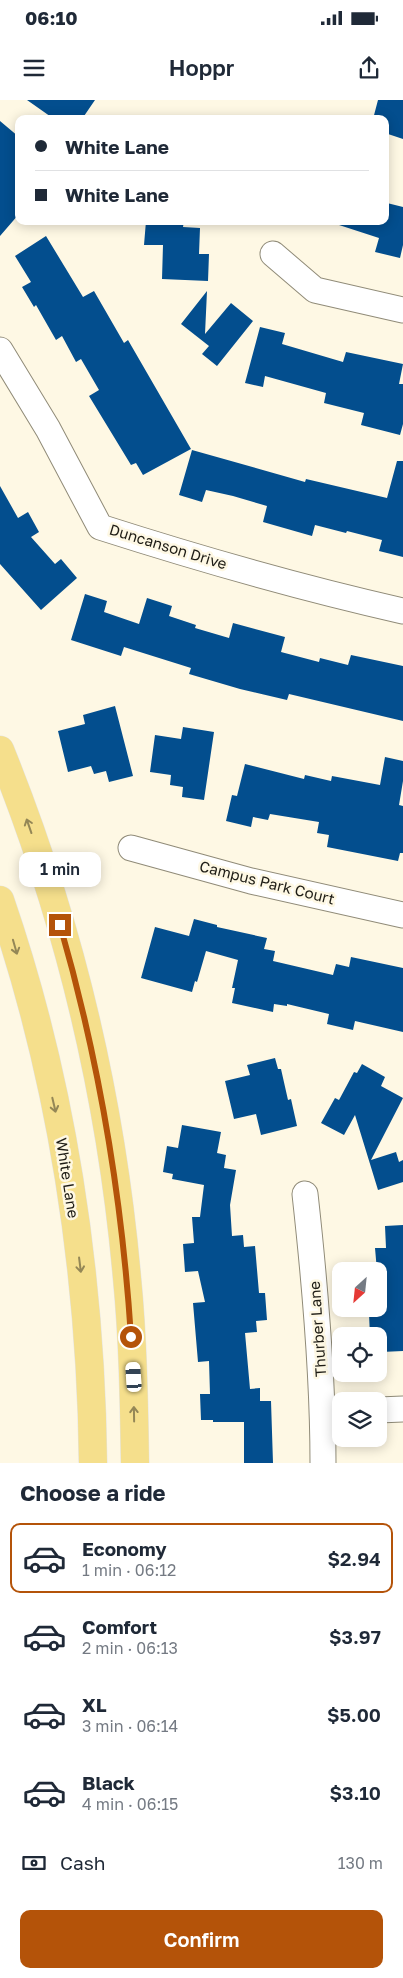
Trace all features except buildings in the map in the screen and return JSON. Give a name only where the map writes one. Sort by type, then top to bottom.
[{"type":"main road","points":[[0,750],[17,792],[49,887],[76,983],[98,1080],[116,1178],[127,1277],[134,1377],[135,1463]]},
{"type":"main road","name":"White Lane","points":[[0,900],[35,1019],[57,1116],[74,1214],[86,1313],[93,1463]]},
{"type":"street","points":[[273,254],[315,290],[403,310]]},
{"type":"street","name":"Duncanson Drive","points":[[0,350],[48,429],[100,527],[192,556],[340,597],[403,611]]},
{"type":"street","name":"Campus Park Court","points":[[132,848],[252,880],[403,915]]},
{"type":"street","name":"Thurber Lane","points":[[305,1194],[332,1411],[323,1463]]},
{"type":"street","points":[[387,1410],[403,1409]]},
{"type":"route","points":[[60,925],[76,983],[98,1080],[116,1178],[127,1277],[131,1337]]}]
